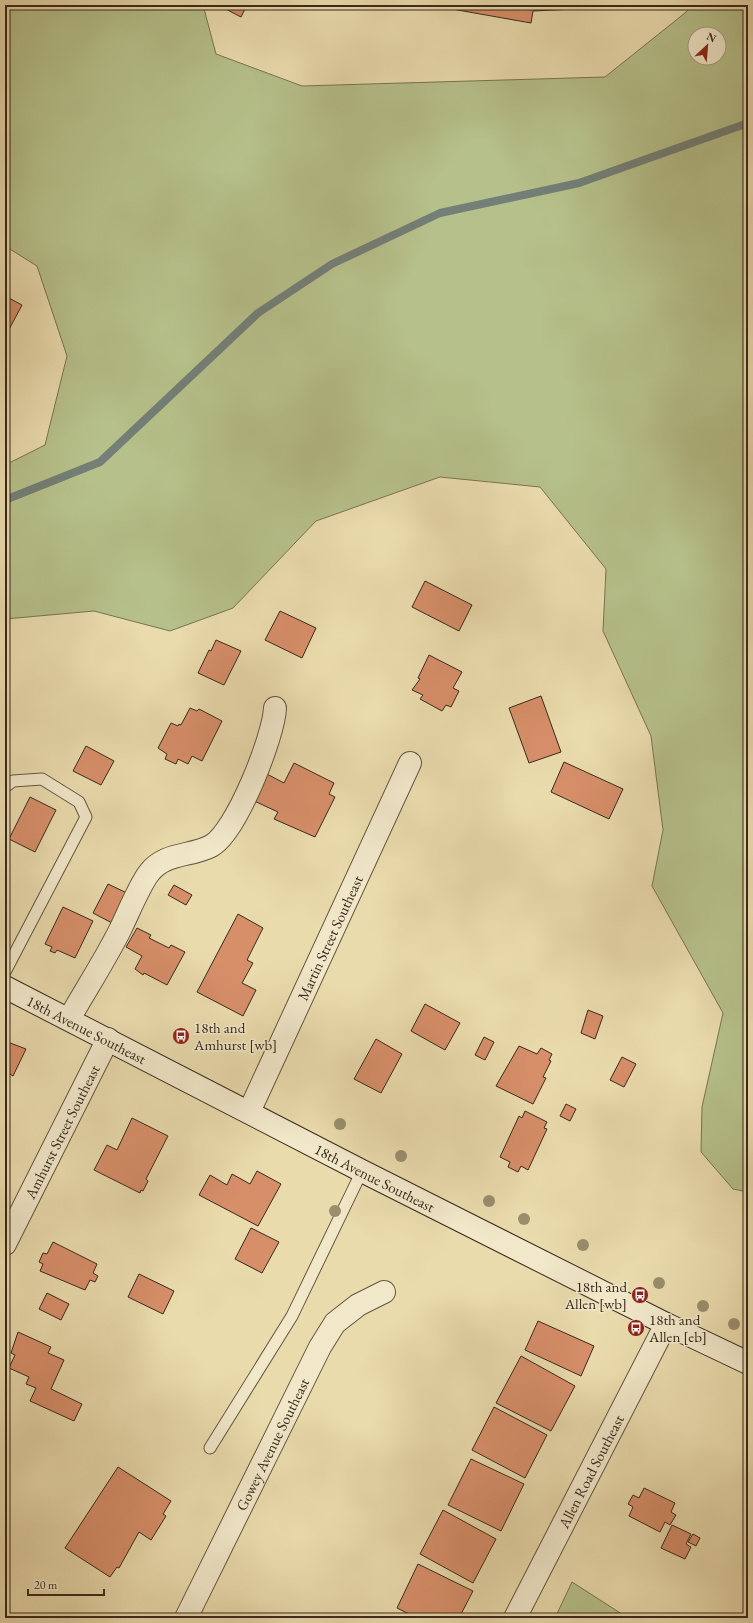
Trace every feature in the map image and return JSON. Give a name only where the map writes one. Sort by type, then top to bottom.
[{"type":"street","points":[[69,1019],[117,937],[148,874],[158,862],[211,846],[221,838],[228,828],[236,815],[270,738],[275,720],[275,708]]},
{"type":"street","name":"Martin Street Southeast","points":[[249,1112],[410,763]]},
{"type":"street","name":"18th Avenue Southeast","points":[[5,987],[362,1171],[666,1324],[748,1363]]},
{"type":"street","name":"Amhurst Street Southeast","points":[[5,1244],[108,1039]]},
{"type":"street","name":"Gowey Avenue Southeast","points":[[186,1618],[320,1347],[336,1323],[358,1305],[384,1292]]},
{"type":"street","name":"Allen Road Southeast","points":[[516,1618],[666,1324]]},
{"type":"lane","points":[[5,787],[13,781],[42,779],[79,802],[86,817],[5,972]]},
{"type":"lane","points":[[210,1448],[292,1316],[362,1171]]},
{"type":"green space","points":[[5,5],[203,5],[216,54],[302,86],[605,77],[685,13],[692,5],[748,5],[748,1192],[733,1189],[701,1152],[702,1107],[723,1013],[652,886],[663,830],[651,736],[603,631],[606,569],[540,487],[440,477],[316,521],[233,608],[170,631],[94,611],[5,619],[5,465],[45,445],[67,356],[37,266],[5,246]]},
{"type":"green space","points":[[572,1582],[628,1618],[555,1618]]},
{"type":"building","points":[[218,5],[247,5],[241,17]]},
{"type":"building","points":[[452,5],[575,5],[575,9],[533,11],[531,23],[452,9]]},
{"type":"building","points":[[5,296],[22,305],[5,337]]},
{"type":"building","points":[[425,581],[472,605],[459,631],[412,607]]},
{"type":"building","points":[[280,611],[316,628],[302,658],[265,640]]},
{"type":"building","points":[[216,640],[241,651],[224,685],[198,673],[209,650],[211,651]]},
{"type":"building","points":[[429,655],[462,672],[453,688],[459,691],[451,707],[446,705],[442,711],[420,699],[423,695],[412,690],[420,679],[418,678]]},
{"type":"building","points":[[541,696],[561,752],[529,763],[509,708]]},
{"type":"building","points":[[190,708],[197,711],[199,709],[222,721],[202,761],[192,756],[188,764],[178,759],[176,764],[165,759],[167,754],[158,748],[171,723],[178,726],[179,724],[181,725]]},
{"type":"building","points":[[86,746],[114,761],[101,785],[73,771]]},
{"type":"building","points":[[564,762],[623,789],[609,819],[551,792]]},
{"type":"building","points":[[294,763],[334,783],[329,794],[335,797],[315,837],[274,819],[278,812],[252,800],[265,773],[284,783]]},
{"type":"building","points":[[30,797],[56,810],[35,852],[9,839]]},
{"type":"building","points":[[108,884],[129,894],[114,924],[93,913]]},
{"type":"building","points":[[174,885],[192,895],[186,905],[168,895]]},
{"type":"building","points":[[63,907],[93,921],[75,958],[57,950],[55,953],[50,951],[52,947],[45,944]]},
{"type":"building","points":[[238,914],[263,928],[247,960],[253,963],[242,983],[256,990],[243,1016],[197,992]]},
{"type":"building","points":[[137,928],[151,935],[149,938],[169,948],[171,945],[185,952],[167,985],[144,973],[143,975],[135,969],[142,956],[126,947]]},
{"type":"building","points":[[425,1004],[460,1023],[445,1050],[411,1031]]},
{"type":"building","points":[[588,1010],[603,1016],[595,1039],[581,1033]]},
{"type":"building","points":[[484,1037],[494,1042],[485,1060],[475,1055]]},
{"type":"building","points":[[376,1039],[402,1054],[381,1093],[354,1079]]},
{"type":"building","points":[[5,1041],[26,1049],[13,1076],[5,1071]]},
{"type":"building","points":[[519,1046],[537,1054],[541,1048],[552,1054],[549,1060],[551,1061],[543,1077],[546,1078],[533,1104],[496,1086]]},
{"type":"building","points":[[622,1057],[636,1064],[624,1087],[610,1080]]},
{"type":"building","points":[[566,1104],[576,1109],[570,1121],[560,1116]]},
{"type":"building","points":[[525,1111],[547,1122],[544,1128],[547,1129],[528,1170],[521,1166],[518,1172],[508,1167],[510,1162],[500,1157],[519,1116],[522,1118]]},
{"type":"building","points":[[132,1118],[168,1136],[146,1179],[148,1181],[143,1191],[141,1190],[140,1193],[94,1170],[107,1145],[117,1150]]},
{"type":"building","points":[[257,1171],[281,1184],[258,1226],[199,1195],[210,1175],[227,1185],[232,1174],[250,1184]]},
{"type":"building","points":[[251,1228],[279,1242],[262,1273],[235,1259]]},
{"type":"building","points":[[53,1242],[97,1264],[93,1273],[98,1276],[95,1282],[90,1280],[85,1290],[40,1271],[43,1264],[39,1262],[43,1253],[47,1254]]},
{"type":"building","points":[[139,1274],[174,1291],[163,1314],[128,1297]]},
{"type":"building","points":[[47,1293],[69,1304],[61,1320],[39,1309]]},
{"type":"building","points":[[538,1321],[594,1346],[581,1376],[525,1350]]},
{"type":"building","points":[[18,1332],[51,1347],[48,1353],[64,1360],[51,1389],[82,1404],[74,1421],[30,1401],[36,1388],[26,1384],[29,1377],[9,1368],[15,1355],[11,1353]]},
{"type":"building","points":[[521,1356],[575,1386],[551,1431],[496,1403]]},
{"type":"building","points":[[494,1407],[547,1435],[525,1478],[472,1450]]},
{"type":"building","points":[[471,1459],[524,1484],[501,1531],[448,1505]]},
{"type":"building","points":[[118,1467],[171,1501],[163,1514],[166,1516],[151,1540],[139,1532],[119,1568],[117,1567],[110,1577],[65,1548]]},
{"type":"building","points":[[644,1488],[675,1503],[671,1512],[676,1515],[670,1525],[665,1522],[660,1532],[629,1516],[633,1507],[628,1504],[633,1495],[639,1498]]},
{"type":"building","points":[[443,1510],[496,1539],[473,1583],[420,1554]]},
{"type":"building","points":[[672,1525],[691,1534],[686,1544],[691,1547],[685,1559],[661,1548]]},
{"type":"building","points":[[693,1534],[700,1538],[696,1546],[688,1542]]},
{"type":"building","points":[[418,1564],[473,1591],[459,1618],[417,1618],[397,1608]]},
{"type":"waterway","points":[[5,500],[100,462],[258,313],[332,264],[440,213],[579,183],[748,123]]},
{"type":"place","name":"18th and Amhurst [wb]","points":[[181,1036]]},
{"type":"place","name":"18th and Allen [wb]","points":[[640,1295]]},
{"type":"place","name":"18th and Allen [eb]","points":[[636,1328]]}]
